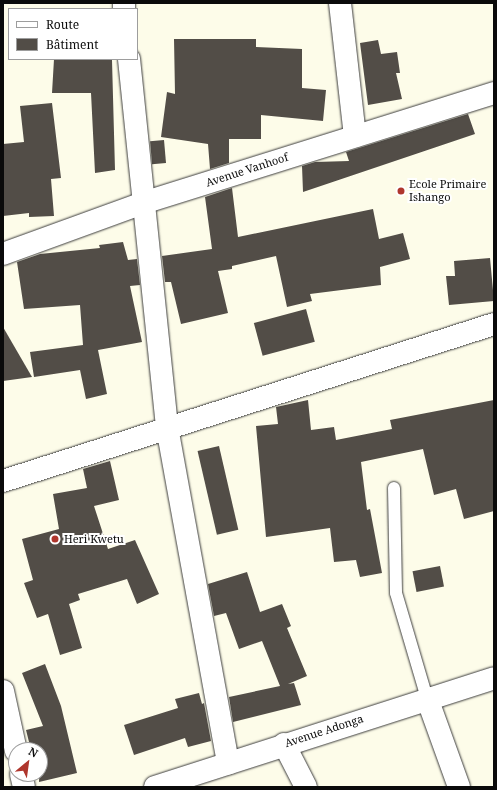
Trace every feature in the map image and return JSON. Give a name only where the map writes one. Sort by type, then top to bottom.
[{"type":"street","points":[[340,3],[355,136]]},
{"type":"street","points":[[129,60],[167,427],[228,764]]},
{"type":"street","name":"Avenue Vanhoof","points":[[3,254],[143,202],[494,93]]},
{"type":"street","points":[[3,480],[494,324]]},
{"type":"street","name":"Avenue Adonga","points":[[155,787],[426,698],[494,678]]},
{"type":"street","points":[[3,691],[14,742]]},
{"type":"street","points":[[426,698],[459,787]]},
{"type":"street","points":[[284,744],[306,787]]},
{"type":"lane","points":[[394,488],[396,593],[426,698]]},
{"type":"building","points":[[174,39],[256,39],[256,47],[302,49],[302,88],[326,90],[323,121],[261,115],[261,139],[229,139],[229,163],[210,169],[208,144],[161,137],[167,92],[175,94]]},
{"type":"building","points":[[378,40],[381,54],[397,52],[400,73],[396,73],[402,99],[368,105],[360,43]]},
{"type":"building","points":[[54,60],[112,60],[115,170],[95,173],[91,93],[52,93]]},
{"type":"building","points":[[52,103],[61,178],[51,179],[54,216],[29,217],[29,213],[3,216],[3,144],[24,142],[20,106]]},
{"type":"building","points":[[468,114],[475,134],[303,192],[302,166],[315,162],[349,161],[346,152]]},
{"type":"building","points":[[164,140],[166,163],[152,164],[150,141]]},
{"type":"building","points":[[232,188],[238,237],[373,209],[379,239],[403,233],[410,259],[380,267],[381,285],[310,294],[312,301],[287,307],[276,256],[232,266],[232,269],[218,271],[228,313],[181,324],[171,282],[165,282],[162,256],[212,249],[205,197]]},
{"type":"building","points":[[123,242],[128,260],[137,259],[140,285],[130,286],[142,342],[98,350],[107,394],[86,399],[80,370],[34,377],[30,352],[83,345],[80,305],[24,309],[17,262],[40,254],[100,248],[99,245]]},
{"type":"building","points":[[490,258],[494,301],[449,305],[446,276],[455,276],[454,261]]},
{"type":"building","points":[[306,309],[315,342],[263,356],[254,323]]},
{"type":"building","points":[[3,327],[32,377],[3,381]]},
{"type":"building","points":[[308,400],[311,430],[334,427],[336,440],[392,429],[390,420],[494,400],[494,511],[464,519],[456,489],[434,495],[423,449],[361,462],[367,510],[370,509],[382,573],[360,577],[356,560],[334,562],[330,528],[266,537],[256,426],[278,424],[276,407]]},
{"type":"building","points":[[219,446],[238,530],[217,535],[198,451]]},
{"type":"building","points":[[110,461],[119,500],[94,506],[108,549],[135,540],[159,594],[137,604],[127,579],[78,594],[80,600],[69,604],[82,648],[60,655],[48,614],[37,618],[24,583],[33,580],[22,539],[59,529],[53,494],[87,488],[83,469]]},
{"type":"building","points":[[440,566],[444,587],[417,592],[413,571]]},
{"type":"building","points":[[247,572],[260,612],[282,604],[291,626],[287,628],[307,676],[288,684],[294,683],[301,705],[233,722],[229,697],[280,686],[262,641],[239,649],[226,613],[214,616],[208,584]]},
{"type":"building","points":[[45,664],[61,706],[77,773],[48,780],[48,742],[29,742],[26,730],[43,726],[22,673]]},
{"type":"building","points":[[199,693],[202,704],[204,703],[211,741],[188,747],[185,738],[134,755],[124,725],[178,708],[175,699]]},
{"type":"place","name":"Ecole Primaire Ishango","points":[[401,191]]},
{"type":"place","name":"Heri Kwetu","points":[[55,539]]}]
